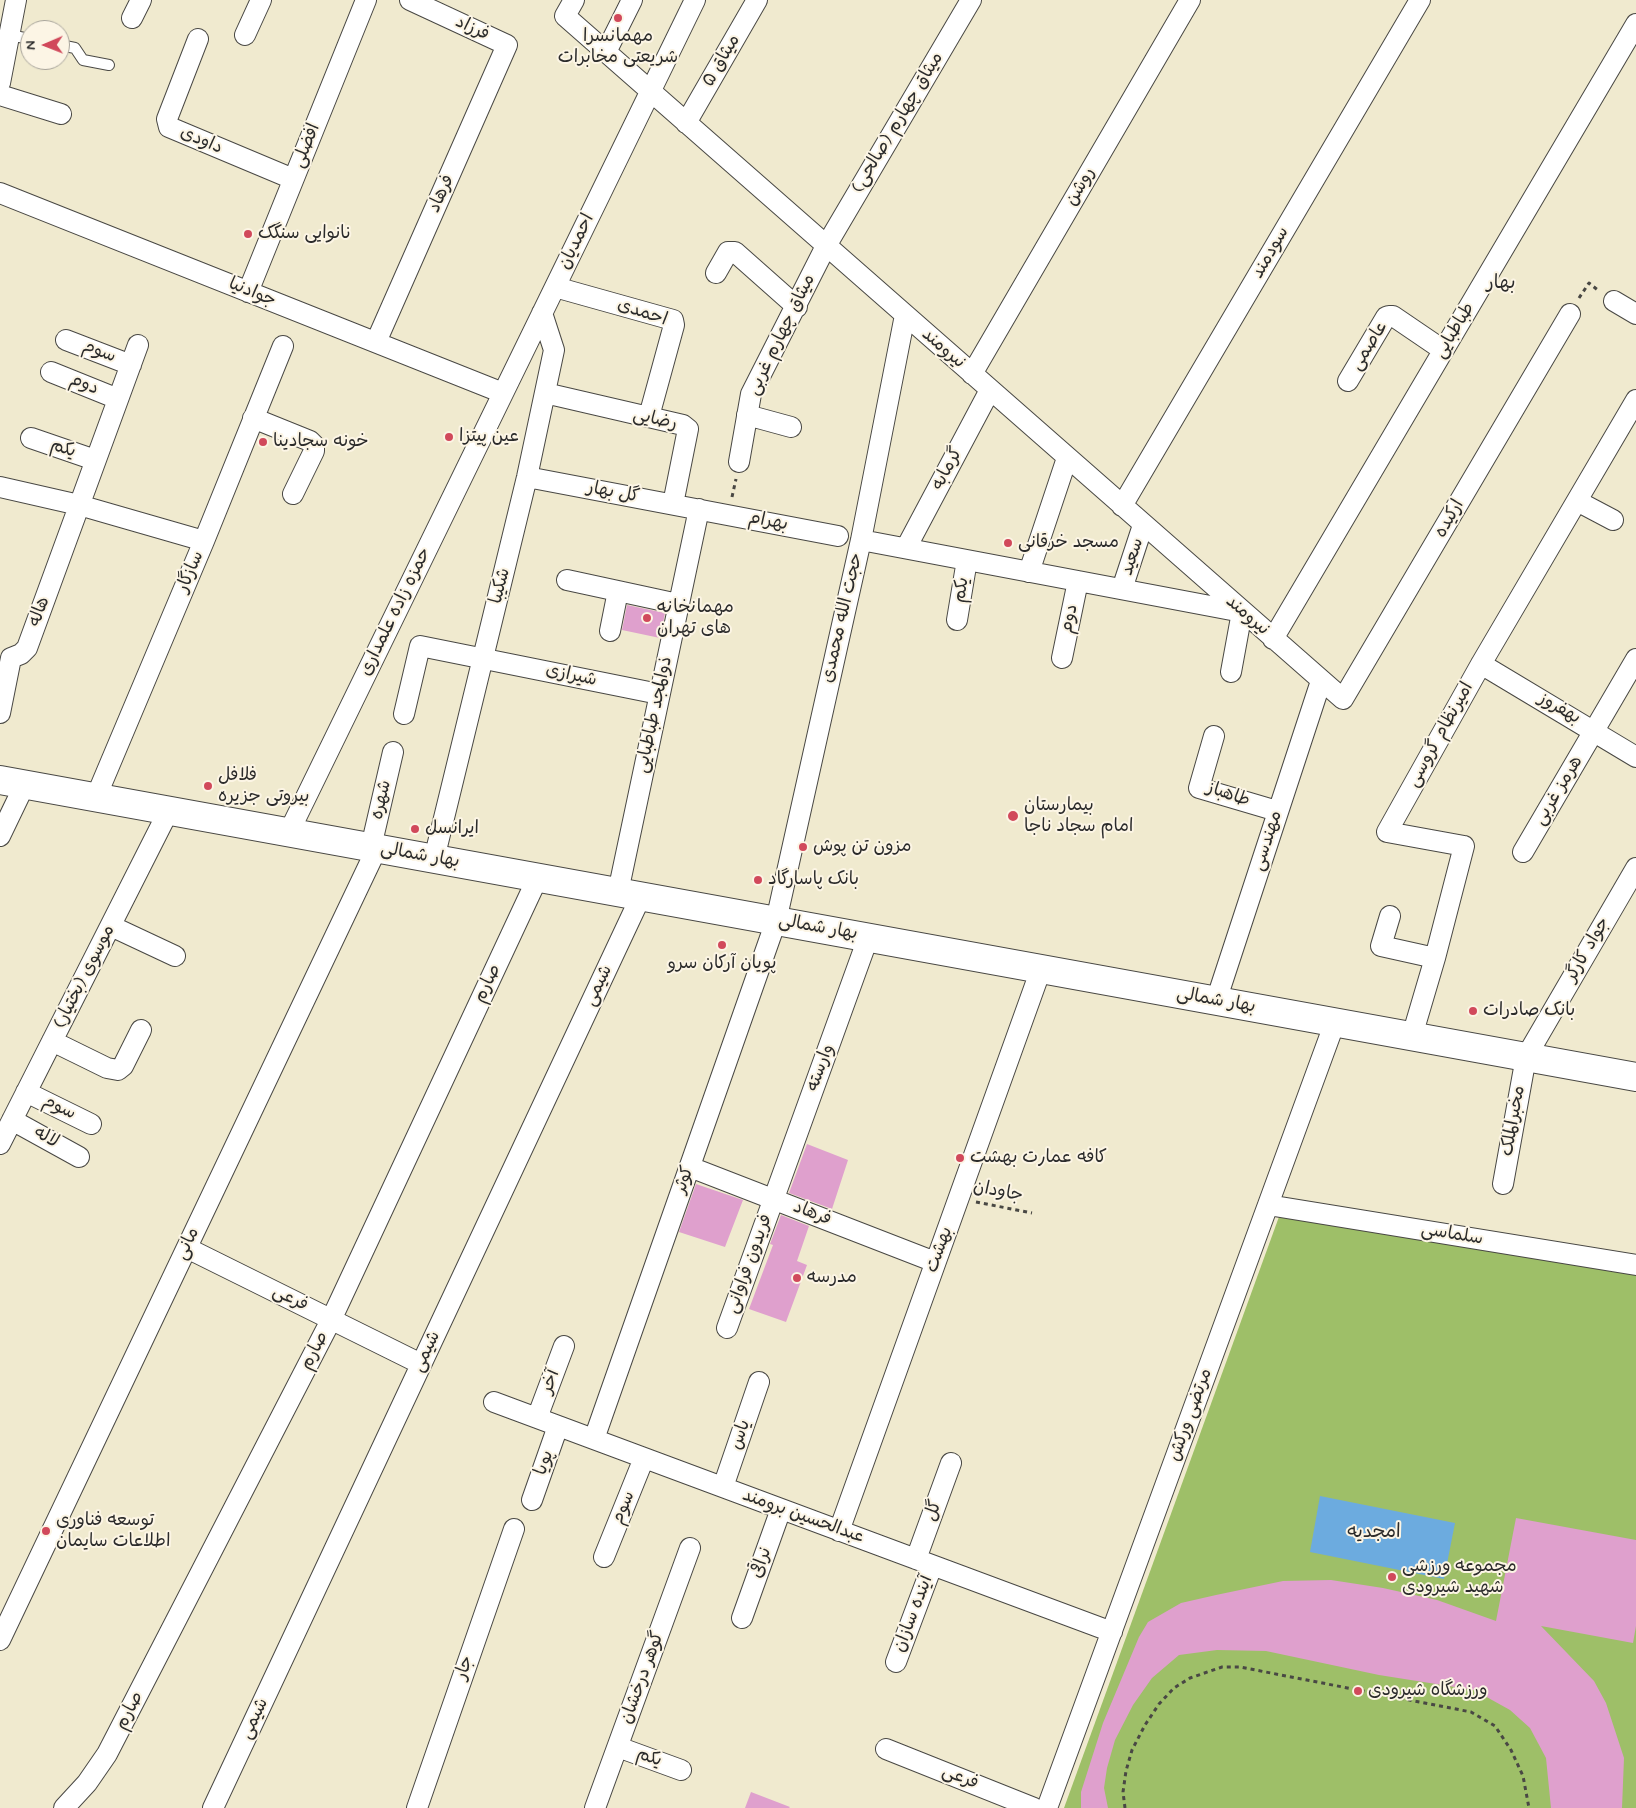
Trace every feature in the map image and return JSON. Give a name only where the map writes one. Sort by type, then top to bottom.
[{"type":"main road","name":"بهار شمالی","points":[[13,782],[1636,1077]]},
{"type":"street","points":[[1,69],[16,0]]},
{"type":"street","points":[[132,18],[141,0]]},
{"type":"street","points":[[245,35],[261,0]]},
{"type":"street","name":"افضلی","points":[[248,292],[366,0]]},
{"type":"street","points":[[606,52],[632,0]]},
{"type":"street","name":"احمدیان","points":[[503,393],[695,0]]},
{"type":"street","name":"میثاق ۵","points":[[686,123],[757,0]]},
{"type":"street","name":"میثاق چهارم (صالحی)","points":[[826,246],[971,0]]},
{"type":"street","name":"روشن","points":[[972,374],[1190,0]]},
{"type":"street","name":"سودمند","points":[[1122,506],[1420,0]]},
{"type":"street","name":"فرزاد","points":[[417,2],[507,45]]},
{"type":"street","name":"نیرومند","points":[[569,8],[606,52],[1321,681]]},
{"type":"street","name":"طباطبایی","points":[[1273,639],[1636,24]]},
{"type":"street","name":"داودی","points":[[198,39],[167,119],[169,127],[294,179]]},
{"type":"street","name":"فرهاد","points":[[376,342],[507,45]]},
{"type":"street","points":[[0,95],[61,114]]},
{"type":"street","name":"جوادنیا","points":[[0,193],[503,393]]},
{"type":"street","name":"میثاق چهارم غربی","points":[[739,462],[751,394],[797,307],[826,246]]},
{"type":"street","points":[[716,273],[728,252],[735,252],[797,307]]},
{"type":"street","name":"احمدی","points":[[555,287],[673,320],[674,325],[651,408]]},
{"type":"street","points":[[1614,301],[1636,314]]},
{"type":"street","name":"شکیبا","points":[[434,858],[527,477],[554,350],[542,313]]},
{"type":"street","name":"ارکیده","points":[[1321,681],[1343,699],[1348,693],[1570,314]]},
{"type":"street","name":"حجت الله محمدی","points":[[776,921],[861,540],[904,315]]},
{"type":"street","name":"عاصمی","points":[[1348,381],[1386,317],[1389,316],[1393,316],[1443,350]]},
{"type":"street","name":"سوم","points":[[66,340],[130,365]]},
{"type":"street","name":"هاله","points":[[0,713],[11,658],[22,654],[27,648],[138,345]]},
{"type":"street","name":"سازگار","points":[[96,797],[204,541],[283,346]]},
{"type":"street","name":"دوم","points":[[51,372],[118,399]]},
{"type":"street","name":"گرمابه","points":[[906,548],[990,390]]},
{"type":"street","name":"حمزه زاده علمداری","points":[[289,832],[503,393]]},
{"type":"street","name":"رضایی","points":[[545,393],[683,425],[688,429],[689,435],[673,504]]},
{"type":"street","name":"امیرنظام گروسی","points":[[1412,1036],[1435,958],[1464,846],[1387,832],[1481,664],[1636,400]]},
{"type":"street","points":[[747,415],[791,426]]},
{"type":"street","points":[[253,418],[310,441],[314,445],[314,451],[292,494]]},
{"type":"street","name":"یکم","points":[[31,438],[95,460]]},
{"type":"street","points":[[1029,572],[1067,458]]},
{"type":"street","name":"گل بهار","points":[[527,477],[699,509]]},
{"type":"street","points":[[0,487],[79,505],[204,541]]},
{"type":"street","points":[[1577,501],[1613,520]]},
{"type":"street","name":"بهرام","points":[[699,509],[838,536]]},
{"type":"street","name":"ذوالمجد طباطبایی","points":[[629,894],[659,694],[699,509]]},
{"type":"street","name":"سعید","points":[[1122,589],[1143,525]]},
{"type":"street","points":[[861,540],[1242,612],[1231,672]]},
{"type":"street","name":"یکم","points":[[957,620],[967,560]]},
{"type":"street","points":[[567,580],[678,604]]},
{"type":"street","name":"دوم","points":[[1062,658],[1078,581]]},
{"type":"street","points":[[610,631],[618,591]]},
{"type":"street","name":"شیرازی","points":[[404,714],[420,646],[659,694]]},
{"type":"street","name":"هرمز غربی","points":[[1523,852],[1596,731],[1636,659]]},
{"type":"street","name":"بهفروز","points":[[1481,664],[1636,756]]},
{"type":"street","name":"مهندسی","points":[[1216,1001],[1321,681]]},
{"type":"street","name":"طاهباز","points":[[1214,736],[1200,788],[1277,811]]},
{"type":"street","name":"شهره","points":[[374,848],[393,752]]},
{"type":"street","points":[[0,836],[13,782]]},
{"type":"street","name":"موسوی (بختیار)","points":[[0,1144],[169,810]]},
{"type":"street","name":"مانی","points":[[0,1640],[187,1248],[374,848]]},
{"type":"street","name":"جواد کارگر","points":[[1526,1057],[1636,868]]},
{"type":"street","name":"صارم","points":[[64,1808],[87,1783],[107,1754],[331,1320],[538,877]]},
{"type":"street","name":"شیمی","points":[[213,1808],[421,1364],[629,894]]},
{"type":"street","points":[[1390,916],[1381,946],[1435,958]]},
{"type":"street","name":"کوثر","points":[[594,1439],[776,921]]},
{"type":"street","points":[[111,926],[175,956]]},
{"type":"street","name":"وارسته","points":[[773,1199],[868,938]]},
{"type":"street","name":"بهشت","points":[[838,1531],[1041,969]]},
{"type":"street","name":"مرتضی ورکش","points":[[1047,1808],[1335,1022]]},
{"type":"street","points":[[52,1041],[107,1068],[118,1070],[123,1066],[141,1030]]},
{"type":"street","name":"مخبرالملک","points":[[1503,1184],[1526,1057]]},
{"type":"street","name":"سوم","points":[[26,1092],[92,1124]]},
{"type":"street","name":"لاله","points":[[12,1120],[79,1157]]},
{"type":"street","name":"فرهاد","points":[[690,1167],[935,1262]]},
{"type":"street","name":"فریدون فراوانی","points":[[727,1328],[773,1199]]},
{"type":"street","name":"سلماسی","points":[[1268,1205],[1636,1265]]},
{"type":"street","name":"فرعی","points":[[187,1248],[421,1364]]},
{"type":"street","name":"آخر","points":[[537,1418],[564,1346]]},
{"type":"street","name":"یاس","points":[[723,1487],[759,1382]]},
{"type":"street","name":"عبدالحسین برومند","points":[[494,1402],[1112,1632]]},
{"type":"street","name":"پویا","points":[[532,1500],[558,1426]]},
{"type":"street","name":"سوم","points":[[604,1557],[644,1458]]},
{"type":"street","name":"گل","points":[[924,1562],[951,1464]]},
{"type":"street","name":"نراقی","points":[[742,1618],[781,1509]]},
{"type":"street","name":"جار","points":[[417,1808],[514,1529]]},
{"type":"street","name":"گوهر درخشان","points":[[595,1808],[690,1548]]},
{"type":"street","name":"آینده سازان","points":[[896,1662],[924,1562]]},
{"type":"street","name":"یکم","points":[[618,1747],[681,1770]]},
{"type":"street","name":"فرعی","points":[[886,1749],[1034,1808]]},
{"type":"lane","points":[[9,35],[20,37]]},
{"type":"lane","points":[[70,47],[76,48],[83,60],[109,65]]},
{"type":"path","points":[[728,515],[739,462]]},
{"type":"path","name":"جاودان","points":[[958,1199],[1032,1213]]},
{"type":"path","points":[[1125,1808],[1125,1778],[1132,1750],[1144,1725],[1159,1704],[1174,1688],[1190,1678],[1222,1667],[1240,1667],[1470,1712],[1495,1726],[1511,1750],[1523,1776],[1529,1808]]},
{"type":"green space","name":"مجموعه ورزشی شهید شیرودی","points":[[1280,1214],[1636,1273],[1636,1808],[1064,1808]]},
{"type":"water","points":[[1320,1496],[1455,1523],[1444,1579],[1310,1552]]},
{"type":"building","name":"مهمانخانه های تهران","points":[[627,605],[665,613],[660,638],[622,630]]},
{"type":"building","points":[[807,1144],[848,1160],[832,1209],[789,1193]]},
{"type":"building","points":[[696,1184],[743,1200],[725,1247],[679,1232]]},
{"type":"building","points":[[781,1215],[809,1226],[797,1261],[807,1265],[786,1322],[749,1309],[773,1245],[770,1244]]},
{"type":"building","points":[[1516,1518],[1636,1540],[1636,1626],[1633,1643],[1541,1626],[1594,1681],[1606,1703],[1624,1758],[1622,1808],[1551,1808],[1546,1758],[1530,1728],[1510,1710],[1474,1690],[1379,1675],[1266,1651],[1217,1650],[1179,1655],[1152,1678],[1133,1705],[1115,1740],[1107,1768],[1104,1788],[1108,1808],[1081,1808],[1081,1792],[1103,1723],[1139,1637],[1148,1622],[1181,1603],[1283,1581],[1331,1580],[1383,1588],[1437,1600],[1496,1621]]},
{"type":"building","points":[[751,1792],[790,1807],[745,1808]]},
{"type":"place","name":"مهمانسرا شریعتی مخابرات","points":[[618,18]]},
{"type":"place","name":"نانوایی سنگک","points":[[248,234]]},
{"type":"place","name":"عین پیتزا","points":[[449,437]]},
{"type":"place","name":"خونه سجادینا","points":[[263,442]]},
{"type":"place","name":"مسجد خرقانی","points":[[1008,543]]},
{"type":"place","name":"مهمانخانه های تهران","points":[[647,618]]},
{"type":"place","name":"فلافل بیروتی جزیره","points":[[208,786]]},
{"type":"place","name":"بیمارستان امام سجاد ناجا","points":[[1013,816]]},
{"type":"place","name":"ایرانسل","points":[[415,829]]},
{"type":"place","name":"مزون تن پوش","points":[[803,847]]},
{"type":"place","name":"بانک پاسارگاد","points":[[758,880]]},
{"type":"place","name":"پویان آرکان سرو","points":[[722,945]]},
{"type":"place","name":"بانک صادرات","points":[[1473,1011]]},
{"type":"place","name":"کافه عمارت بهشت","points":[[960,1158]]},
{"type":"place","name":"مدرسه","points":[[797,1278]]},
{"type":"place","name":"توسعه فناوری اطلاعات سایمان","points":[[46,1531]]},
{"type":"place","name":"مجموعه ورزشی شهید شیرودی","points":[[1392,1577]]},
{"type":"place","name":"ورزشگاه شیرودی","points":[[1358,1691]]},
{"type":"district","name":"بهار","points":[[1501,284]]},
{"type":"district","name":"امجدیه","points":[[1374,1533]]}]
